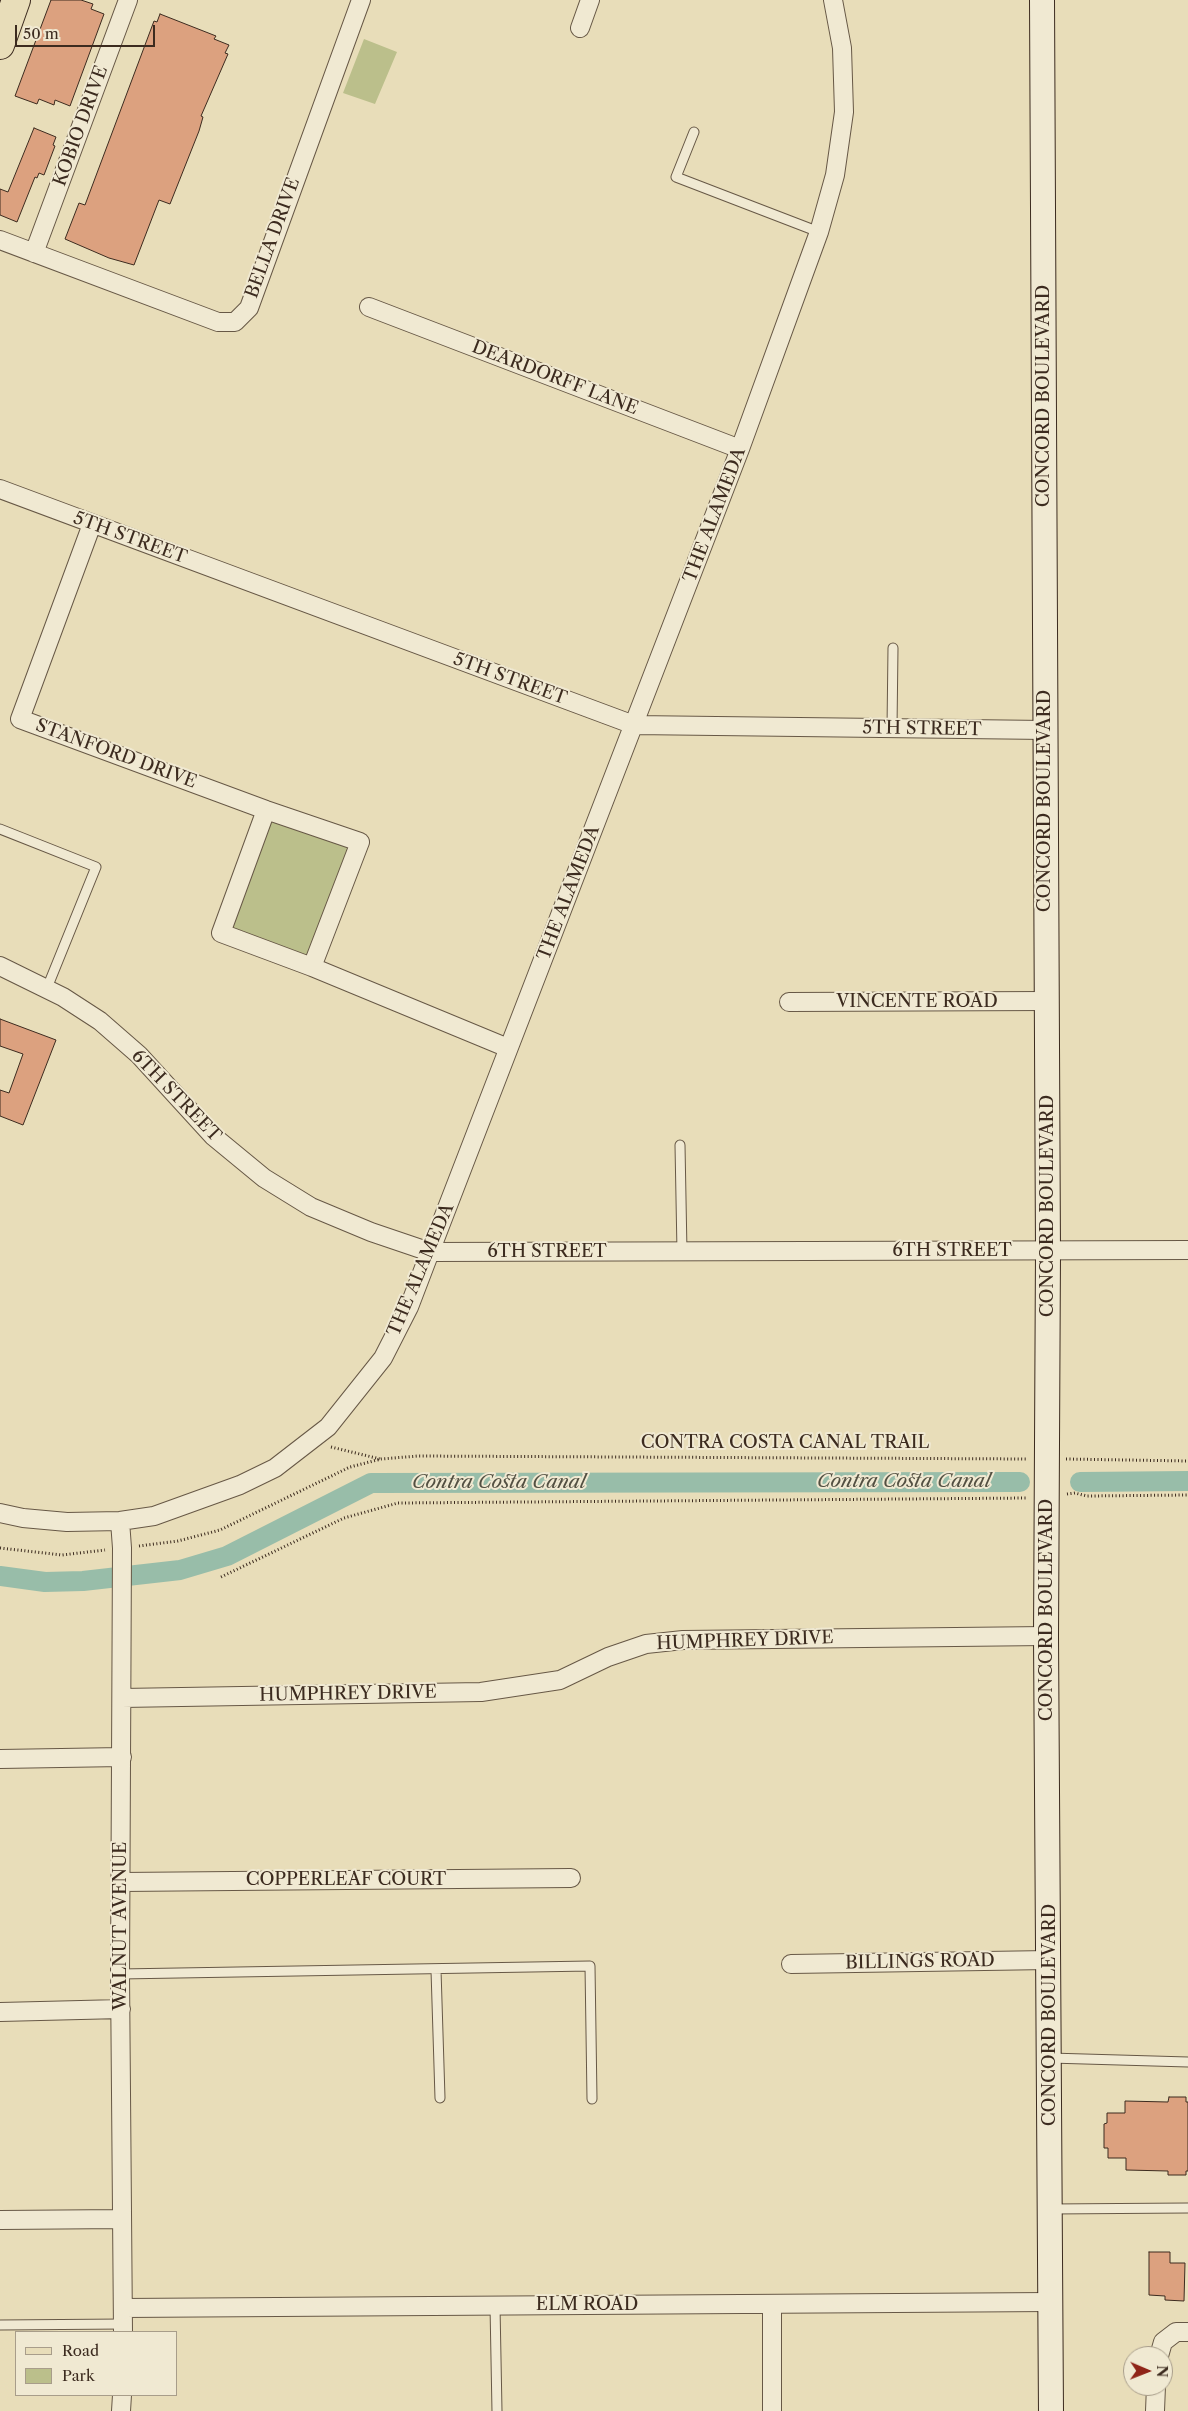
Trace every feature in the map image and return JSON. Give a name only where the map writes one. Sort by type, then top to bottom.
[{"type":"main road","points":[[0,45],[16,0]]},
{"type":"street","name":"KOBIO DRIVE","points":[[34,253],[128,0]]},
{"type":"street","name":"BELLA DRIVE","points":[[0,240],[218,322],[235,322],[249,308],[361,0]]},
{"type":"street","points":[[580,28],[590,0]]},
{"type":"street","name":"THE ALAMEDA","points":[[0,1513],[23,1518],[67,1522],[120,1521],[154,1516],[240,1485],[275,1468],[328,1427],[383,1358],[409,1307],[740,449],[819,232],[835,175],[844,112],[842,48],[833,0]]},
{"type":"street","name":"CONCORD BOULEVARD","points":[[1042,0],[1048,1251],[1046,1636],[1052,2302],[1051,2411]]},
{"type":"street","name":"DEARDORFF LANE","points":[[369,307],[740,449]]},
{"type":"street","name":"5TH STREET","points":[[0,489],[634,725],[1046,730]]},
{"type":"street","name":"STANFORD DRIVE","points":[[92,524],[20,718],[266,810],[360,842],[312,967]]},
{"type":"street","points":[[266,810],[220,933],[312,967],[508,1048]]},
{"type":"street","name":"6TH STREET","points":[[0,966],[47,988],[100,1021],[139,1055],[213,1136],[264,1178],[311,1207],[371,1232],[430,1252],[1188,1250]]},
{"type":"street","name":"VINCENTE ROAD","points":[[789,1002],[1046,1001]]},
{"type":"street","name":"WALNUT AVENUE","points":[[120,1521],[122,1548],[120,1974],[123,2321]]},
{"type":"street","name":"HUMPHREY DRIVE","points":[[122,1698],[481,1692],[560,1680],[608,1657],[646,1644],[684,1640],[1046,1636]]},
{"type":"street","points":[[0,1759],[122,1757]]},
{"type":"street","name":"COPPERLEAF COURT","points":[[121,1882],[571,1878]]},
{"type":"street","name":"BILLINGS ROAD","points":[[791,1964],[1049,1960]]},
{"type":"street","points":[[0,2012],[121,2009]]},
{"type":"street","points":[[0,2220],[122,2219]]},
{"type":"street","name":"ELM ROAD","points":[[123,2321],[496,2306],[1052,2302]]},
{"type":"street","points":[[772,2304],[772,2411]]},
{"type":"street","points":[[1162,2346],[1163,2342],[1176,2332],[1188,2332]]},
{"type":"street","points":[[121,2411],[122,2396]]},
{"type":"street","points":[[1155,2411],[1156,2396]]},
{"type":"lane","points":[[694,132],[676,176],[819,232]]},
{"type":"lane","points":[[892,728],[893,648]]},
{"type":"lane","points":[[0,829],[96,867],[47,988]]},
{"type":"lane","points":[[680,1145],[682,1252]]},
{"type":"lane","points":[[120,1974],[590,1966],[592,2099]]},
{"type":"lane","points":[[436,1970],[440,2098]]},
{"type":"lane","points":[[1050,2058],[1188,2062]]},
{"type":"lane","points":[[1051,2209],[1188,2208]]},
{"type":"lane","points":[[496,2306],[497,2411]]},
{"type":"lane","name":"ELM ROAD","points":[[0,2325],[123,2321]]},
{"type":"path","name":"CONTRA COSTA CANAL TRAIL","points":[[310,1442],[381,1459]]},
{"type":"path","name":"CONTRA COSTA CANAL TRAIL","points":[[0,1548],[62,1555],[178,1541],[220,1530],[350,1467],[381,1459],[418,1456],[1188,1461]]},
{"type":"path","points":[[221,1577],[344,1518],[398,1503],[1012,1499],[1075,1493],[1087,1496],[1188,1495]]},
{"type":"green space","points":[[364,39],[397,52],[375,104],[343,93]]},
{"type":"green space","points":[[266,810],[360,842],[312,967],[221,933]]},
{"type":"building","points":[[51,0],[81,0],[93,4],[91,9],[104,14],[70,106],[55,100],[54,105],[39,99],[37,104],[15,96]]},
{"type":"building","points":[[160,14],[216,36],[214,39],[229,45],[225,53],[228,54],[201,116],[203,117],[199,131],[170,204],[159,200],[134,265],[109,258],[65,239],[79,203],[85,205],[154,21],[157,22]]},
{"type":"building","points":[[34,128],[56,137],[53,145],[55,146],[44,175],[39,173],[37,178],[35,177],[17,222],[0,215],[0,189],[8,192]]},
{"type":"building","points":[[0,1019],[56,1040],[23,1125],[0,1116],[0,1090],[9,1093],[23,1054],[0,1046]]},
{"type":"building","points":[[1169,2097],[1186,2097],[1186,2102],[1188,2102],[1188,2171],[1186,2171],[1186,2175],[1168,2175],[1168,2171],[1126,2170],[1126,2158],[1108,2158],[1108,2148],[1104,2148],[1104,2124],[1107,2123],[1107,2113],[1125,2113],[1125,2101],[1168,2102]]},
{"type":"building","points":[[1149,2252],[1170,2252],[1170,2263],[1185,2263],[1184,2301],[1165,2300],[1165,2296],[1149,2295]]},
{"type":"waterway","name":"Contra Costa Canal","points":[[1080,1482],[1188,1481]]},
{"type":"waterway","name":"Contra Costa Canal","points":[[0,1576],[45,1582],[83,1581],[180,1570],[227,1556],[371,1483],[1020,1482]]}]
